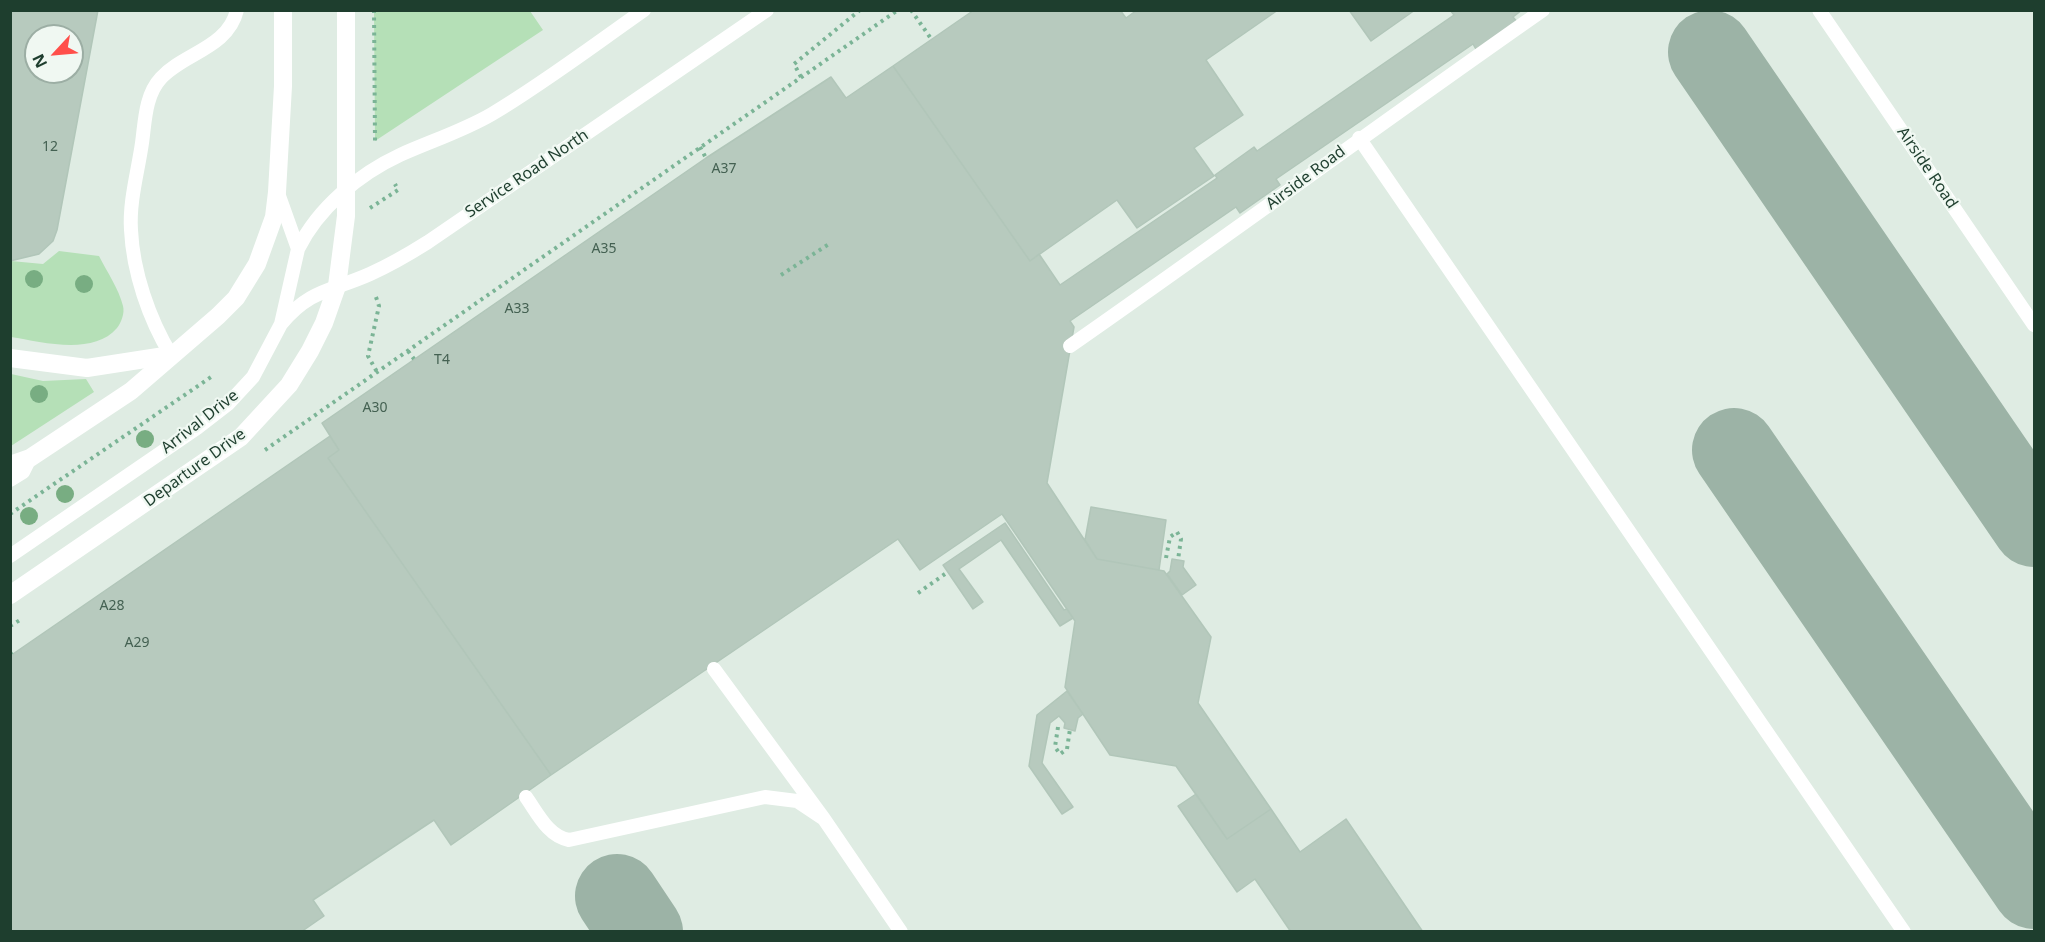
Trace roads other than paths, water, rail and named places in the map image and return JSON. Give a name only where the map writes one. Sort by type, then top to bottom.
[{"type":"street","points":[[10,465],[30,458],[131,391],[218,316],[249,277],[269,234],[277,192],[283,86],[283,10]]},
{"type":"street","name":"Departure Drive","points":[[10,595],[241,437],[273,404],[305,360],[324,323],[337,286],[343,247],[346,216],[346,10]]},
{"type":"street","points":[[10,358],[87,368],[171,355]]},
{"type":"lane","points":[[171,355],[154,328],[131,230],[147,106],[161,78],[222,36],[231,27],[237,10]]},
{"type":"lane","points":[[298,249],[314,220],[325,208],[383,165],[399,156],[467,129],[644,10]]},
{"type":"lane","name":"Service Road North","points":[[281,324],[294,309],[312,296],[368,275],[404,258],[767,10]]},
{"type":"lane","name":"Airside Road","points":[[1070,346],[1236,230],[1359,138],[1543,10]]},
{"type":"lane","name":"Airside Road","points":[[1819,10],[2034,325]]},
{"type":"lane","points":[[1359,138],[1904,932]]},
{"type":"lane","points":[[277,192],[298,249]]},
{"type":"lane","name":"Arrival Drive","points":[[10,556],[228,404],[254,377],[281,324],[298,249]]},
{"type":"lane","points":[[10,480],[23,472],[30,458]]},
{"type":"lane","points":[[714,669],[824,819],[900,932]]},
{"type":"lane","points":[[526,797],[551,832],[559,838],[569,840],[765,797],[797,801],[824,819]]}]
